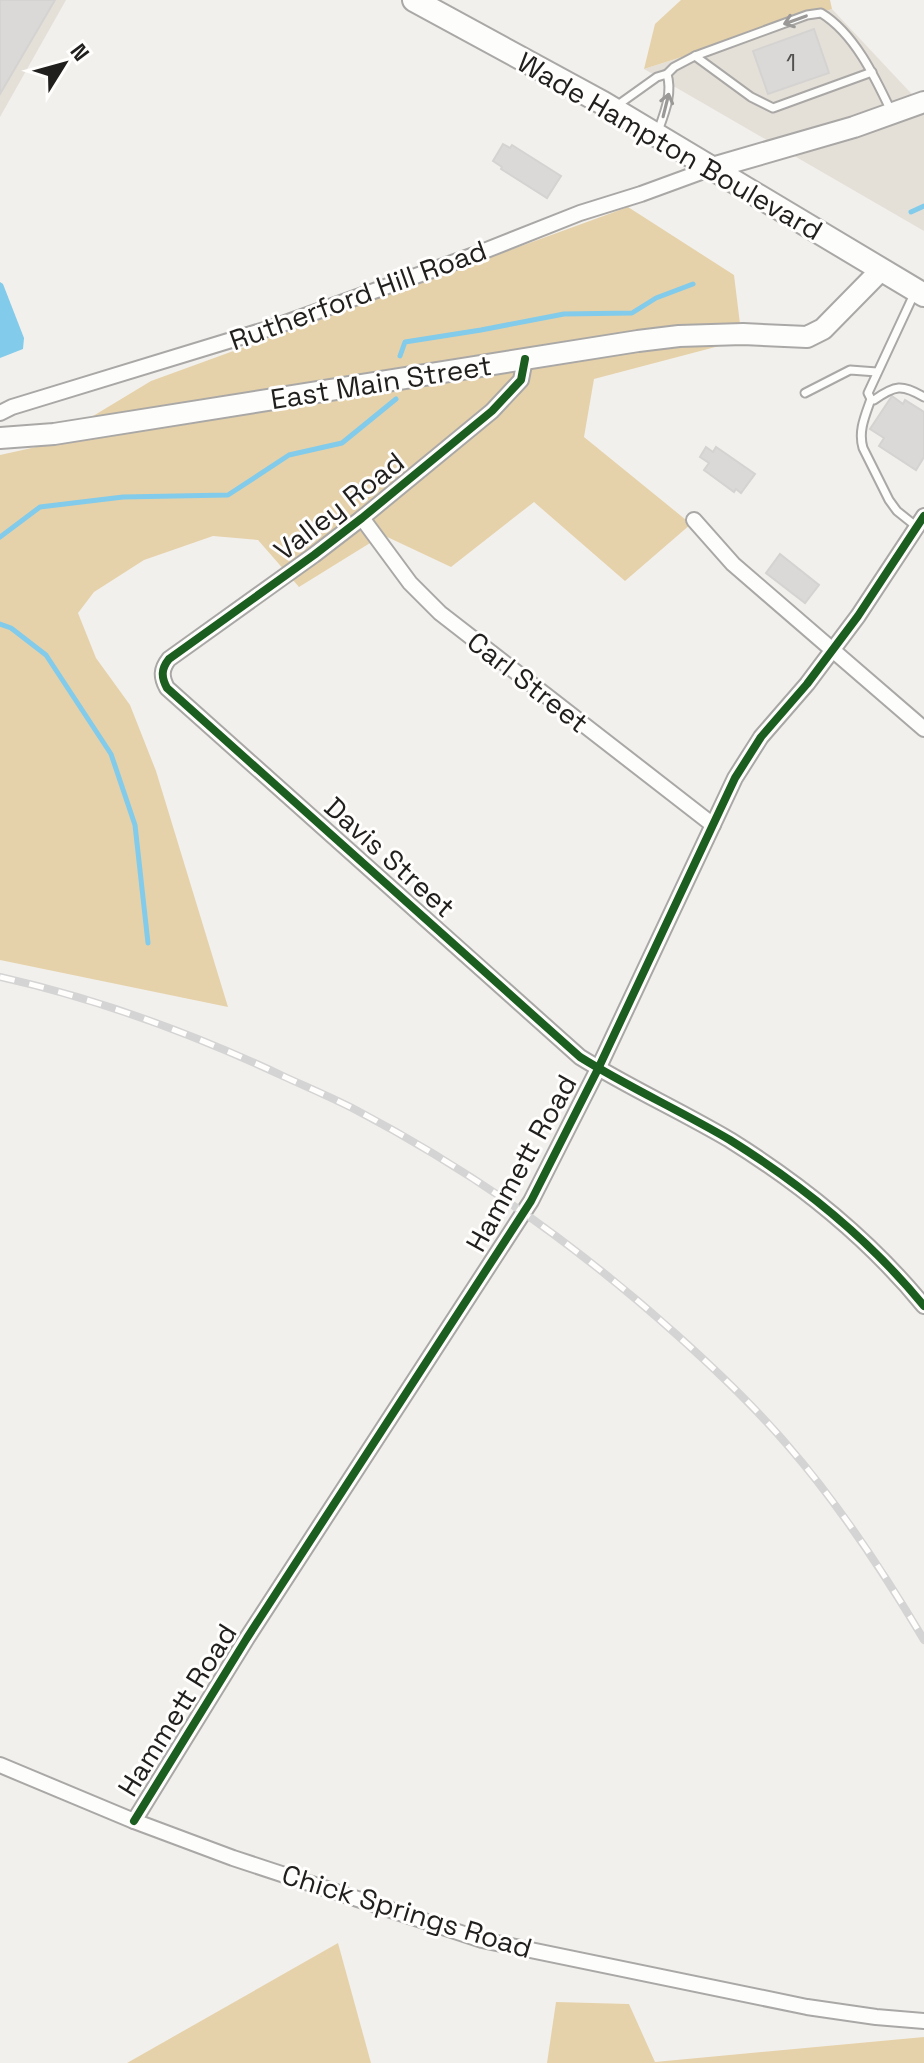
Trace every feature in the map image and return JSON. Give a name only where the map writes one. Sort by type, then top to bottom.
[{"type":"main road","name":"Wade Hampton Boulevard","points":[[414,0],[613,109],[920,292]]},
{"type":"street","points":[[712,168],[854,127],[924,102]]},
{"type":"street","name":"Rutherford Hill Road","points":[[0,413],[274,327],[580,213],[712,168]]},
{"type":"street","name":"East Main Street","points":[[0,438],[54,434],[638,341],[743,334],[807,337],[823,329],[881,270]]},
{"type":"street","name":"Valley Road","points":[[162,672],[169,659],[314,555],[492,411],[521,380],[525,359]]},
{"type":"street","name":"Carl Street","points":[[362,518],[410,583],[440,613],[713,825]]},
{"type":"street","points":[[694,520],[733,564],[924,729]]},
{"type":"street","name":"Hammett Road","points":[[134,1821],[247,1638],[531,1201],[598,1069],[746,757],[858,616],[920,522]]},
{"type":"street","name":"Davis Street","points":[[162,672],[167,688],[580,1057],[618,1081],[728,1139],[783,1175],[855,1234],[924,1306]]},
{"type":"street","name":"Chick Springs Road","points":[[0,1765],[233,1858],[482,1940],[807,2007],[924,2021]]},
{"type":"lane","points":[[613,109],[657,77],[695,56],[807,15],[821,13],[836,22],[872,72],[892,113]]},
{"type":"lane","points":[[695,56],[751,97],[773,108],[872,72]]},
{"type":"lane","points":[[657,135],[669,98],[667,74]]},
{"type":"lane","points":[[920,292],[868,393],[871,399],[860,439],[889,500],[897,511],[920,522]]},
{"type":"lane","points":[[805,393],[850,370],[877,372]]},
{"type":"lane","points":[[871,399],[899,387],[924,397]]},
{"type":"shaded area","points":[[0,0],[66,0],[0,117]]},
{"type":"shaded area","points":[[681,0],[830,0],[832,9],[644,69],[655,24]]},
{"type":"shaded area","points":[[832,9],[924,107],[924,231],[644,69]]},
{"type":"shaded area","points":[[628,207],[734,275],[742,340],[594,379],[584,437],[691,524],[625,581],[534,502],[451,567],[383,535],[299,587],[258,540],[213,536],[144,560],[94,592],[78,613],[96,658],[130,705],[156,771],[228,1007],[0,960],[0,455],[45,445],[151,381]]},
{"type":"shaded area","points":[[338,1943],[371,2063],[127,2063]]},
{"type":"shaded area","points":[[556,2002],[629,2004],[655,2062],[924,2037],[924,2063],[547,2063]]},
{"type":"water","points":[[0,282],[24,338],[23,349],[0,358]]},
{"type":"building","points":[[0,0],[55,0],[0,94]]},
{"type":"building","points":[[814,29],[829,73],[768,94],[753,51]]},
{"type":"building","points":[[503,144],[510,148],[512,145],[561,176],[547,198],[493,161]]},
{"type":"building","points":[[892,396],[924,412],[924,457],[916,470],[879,446],[884,438],[870,429]]},
{"type":"building","points":[[706,447],[713,452],[716,447],[755,474],[741,493],[736,489],[734,492],[704,470],[709,463],[700,457]]},
{"type":"building","points":[[780,554],[819,585],[805,603],[766,573]]},
{"type":"waterway","points":[[911,212],[924,206]]},
{"type":"waterway","points":[[400,356],[405,342],[564,314],[632,313],[656,298],[693,284]]},
{"type":"waterway","points":[[0,537],[40,507],[123,497],[228,495],[289,455],[342,443],[396,399]]},
{"type":"waterway","points":[[0,624],[11,628],[46,655],[111,754],[135,825],[148,943]]},
{"type":"railway","points":[[0,977],[109,1007],[251,1061],[399,1134],[524,1213],[640,1303],[763,1418],[844,1516],[924,1640]]},
{"type":"cycle path","points":[[525,359],[521,380],[492,411],[314,555],[169,659],[163,670],[165,684],[580,1057],[730,1140],[783,1176],[858,1236],[924,1306]]},
{"type":"cycle path","points":[[134,1821],[247,1638],[531,1201],[598,1069],[735,778],[761,737],[807,684],[858,616],[924,516]]}]
